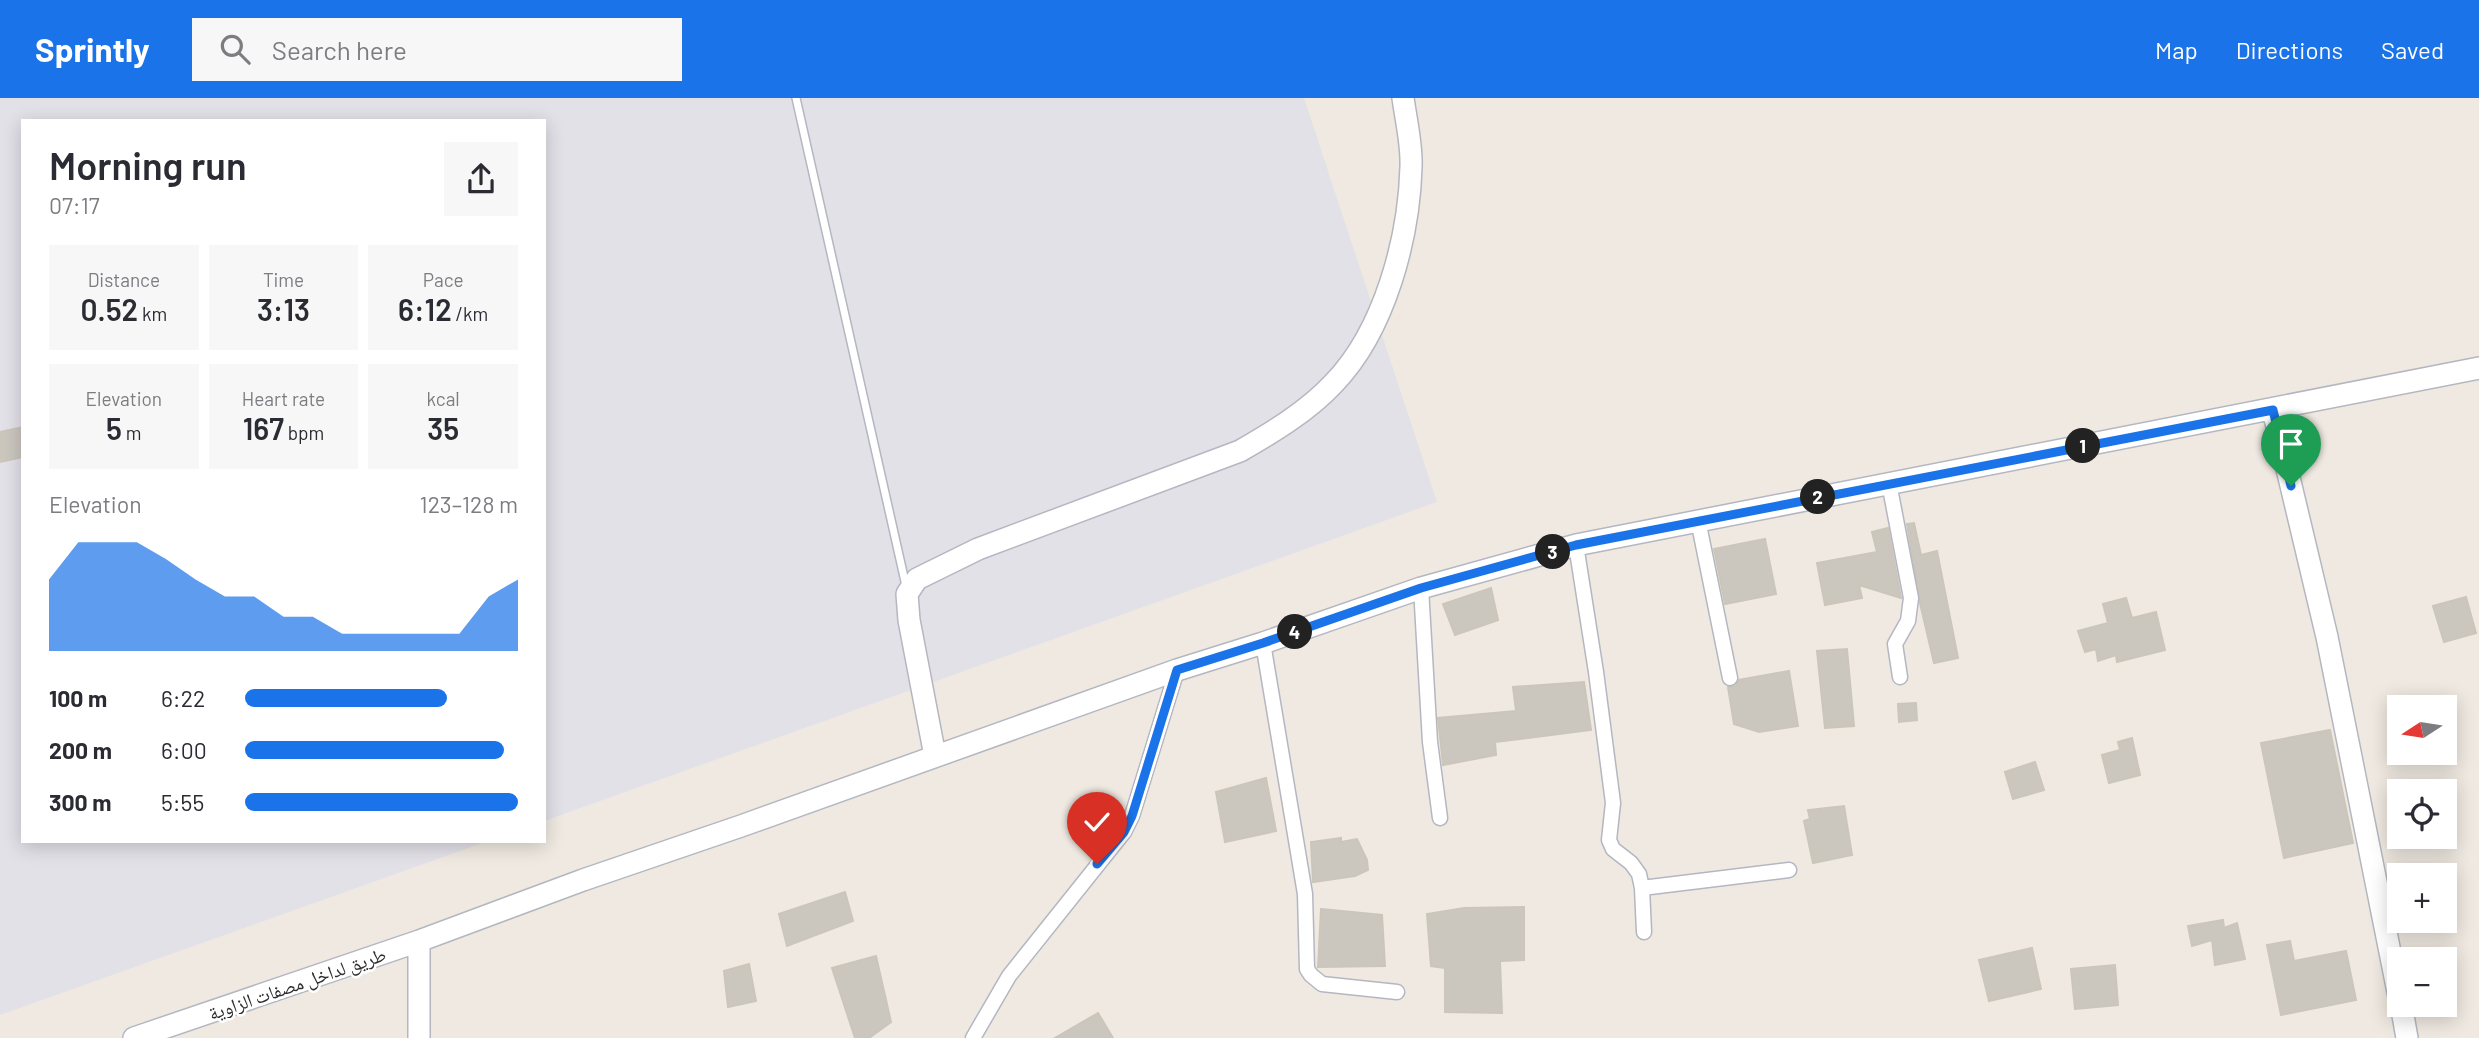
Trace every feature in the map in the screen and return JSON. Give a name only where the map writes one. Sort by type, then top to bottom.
[{"type":"main road","points":[[935,756],[909,620],[908,594],[917,579],[978,549],[1240,451],[1304,410],[1334,383],[1362,347],[1396,271],[1407,221],[1412,164],[1403,98]]},
{"type":"main road","name":"طريق لداخل مصفات الزاوية","points":[[134,1038],[419,941],[583,880],[1177,670],[1421,588],[1576,545],[2479,368]]},
{"type":"main road","points":[[2273,410],[2327,637],[2389,947]]},
{"type":"main road","points":[[419,941],[419,1038]]},
{"type":"main road","points":[[2403,1017],[2407,1038]]},
{"type":"street","points":[[1889,483],[1912,597],[1908,621],[1895,644],[1900,677]]},
{"type":"street","points":[[1698,520],[1730,678]]},
{"type":"street","points":[[1576,545],[1596,672],[1612,803],[1609,840],[1613,849],[1636,868],[1642,888],[1644,932]]},
{"type":"street","points":[[1421,588],[1430,742],[1440,818]]},
{"type":"street","points":[[1263,643],[1305,894],[1307,969],[1322,984],[1397,992]]},
{"type":"street","points":[[973,1038],[1009,976],[1124,832],[1132,816],[1177,670]]},
{"type":"street","points":[[1642,888],[1789,870]]},
{"type":"lane","points":[[796,98],[908,594]]},
{"type":"shaded area","points":[[0,98],[1304,98],[1437,502],[546,820],[546,119],[21,119],[21,843],[482,843],[0,1015]]},
{"type":"building","points":[[21,427],[21,457],[0,462],[0,432]]},
{"type":"building","points":[[1914,523],[1921,555],[1937,551],[1958,658],[1934,663],[1920,603],[1907,524]]},
{"type":"building","points":[[1888,528],[1901,598],[1859,585],[1862,598],[1825,605],[1817,563],[1877,552],[1872,532]]},
{"type":"building","points":[[1765,539],[1776,594],[1725,604],[1714,549]]},
{"type":"building","points":[[1491,588],[1498,620],[1455,635],[1443,604]]},
{"type":"building","points":[[2466,597],[2476,633],[2444,642],[2433,606]]},
{"type":"building","points":[[2126,598],[2132,618],[2156,612],[2165,650],[2117,662],[2116,655],[2098,661],[2096,649],[2085,652],[2078,631],[2108,623],[2103,604]]},
{"type":"building","points":[[1847,649],[1854,726],[1825,728],[1817,651]]},
{"type":"building","points":[[1789,671],[1798,726],[1759,732],[1734,724],[1728,687],[1736,686],[1739,680]]},
{"type":"building","points":[[1584,682],[1591,730],[1495,742],[1496,755],[1443,765],[1438,718],[1516,711],[1513,687]]},
{"type":"building","points":[[1916,703],[1917,720],[1899,722],[1898,704]]},
{"type":"building","points":[[2330,730],[2353,843],[2284,858],[2261,743]]},
{"type":"building","points":[[2132,738],[2140,775],[2109,783],[2102,755],[2120,750],[2118,742]]},
{"type":"building","points":[[2035,762],[2044,790],[2013,799],[2005,772]]},
{"type":"building","points":[[1266,778],[1276,831],[1225,842],[1216,792]]},
{"type":"building","points":[[1844,806],[1852,855],[1813,863],[1804,821],[1810,819],[1808,810]]},
{"type":"building","points":[[1341,838],[1341,842],[1357,839],[1367,860],[1368,870],[1355,876],[1313,882],[1311,842]]},
{"type":"building","points":[[845,892],[853,921],[787,946],[779,914]]},
{"type":"building","points":[[1524,907],[1524,960],[1500,961],[1502,1013],[1445,1012],[1445,968],[1431,966],[1427,914],[1464,908]]},
{"type":"building","points":[[1321,909],[1382,915],[1385,966],[1318,967]]},
{"type":"building","points":[[2223,920],[2224,928],[2237,923],[2245,959],[2215,965],[2212,940],[2192,946],[2188,926]]},
{"type":"building","points":[[2290,941],[2294,961],[2346,951],[2356,1000],[2281,1015],[2267,945]]},
{"type":"building","points":[[2032,948],[2041,989],[1989,1001],[1979,960]]},
{"type":"building","points":[[876,956],[891,1022],[869,1038],[855,1038],[832,968]]},
{"type":"building","points":[[749,964],[756,1001],[728,1007],[724,971]]},
{"type":"building","points":[[2115,965],[2118,1005],[2075,1009],[2071,969]]},
{"type":"building","points":[[1098,1013],[1113,1038],[1055,1038]]},
{"type":"route","points":[[1097,864],[1124,832],[1132,816],[1177,670],[1421,588],[1576,545],[2273,410],[2291,486]]}]
